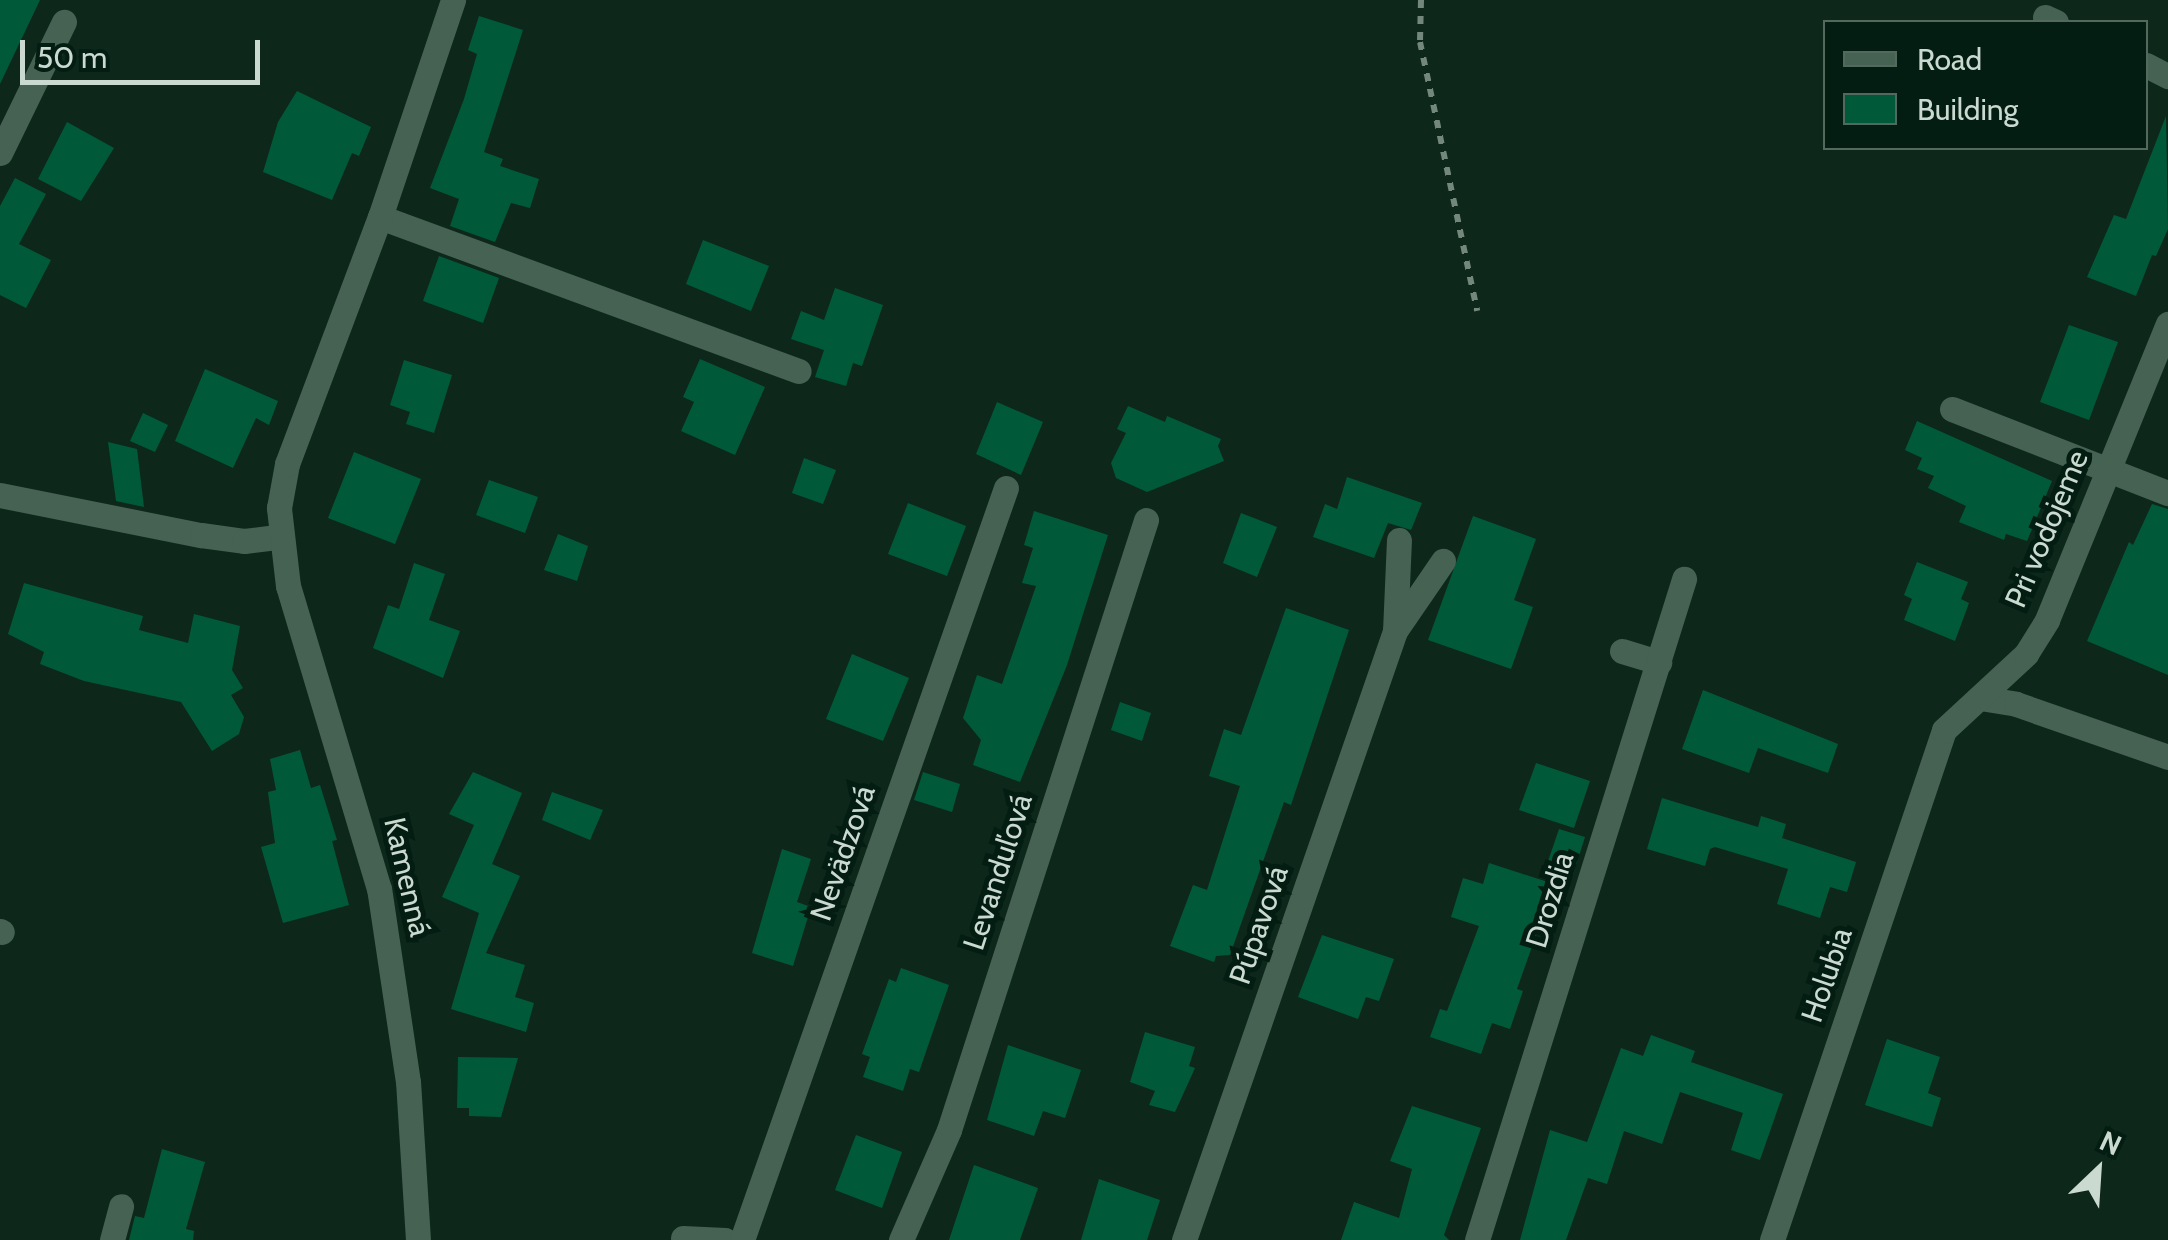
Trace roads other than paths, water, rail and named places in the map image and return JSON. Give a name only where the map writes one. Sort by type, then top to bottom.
[{"type":"street","name":"Kamenná","points":[[418,1240],[408,1082],[379,889],[288,586],[279,538],[287,464],[380,217],[452,0]]},
{"type":"street","points":[[0,153],[64,22]]},
{"type":"street","points":[[380,217],[799,370]]},
{"type":"street","name":"Pri vodojeme","points":[[1944,730],[2026,654],[2047,620],[2168,324]]},
{"type":"street","points":[[1952,408],[2168,493]]},
{"type":"street","name":"Nevädzová","points":[[742,1240],[1006,488]]},
{"type":"street","points":[[0,495],[202,535],[244,541],[279,538]]},
{"type":"street","name":"Levanduľová","points":[[902,1240],[949,1130],[1146,520]]},
{"type":"street","points":[[1395,631],[1399,540]]},
{"type":"street","points":[[1395,631],[1443,561]]},
{"type":"street","name":"Drozdia","points":[[1477,1240],[1684,579]]},
{"type":"street","name":"Púpavová","points":[[1184,1240],[1395,631]]},
{"type":"street","points":[[1622,651],[1658,662]]},
{"type":"street","points":[[1980,698],[2016,704],[2168,757]]},
{"type":"street","name":"Holubia","points":[[1772,1240],[1944,730]]},
{"type":"street","points":[[112,1240],[121,1206]]},
{"type":"street","points":[[682,1238],[725,1240]]}]
